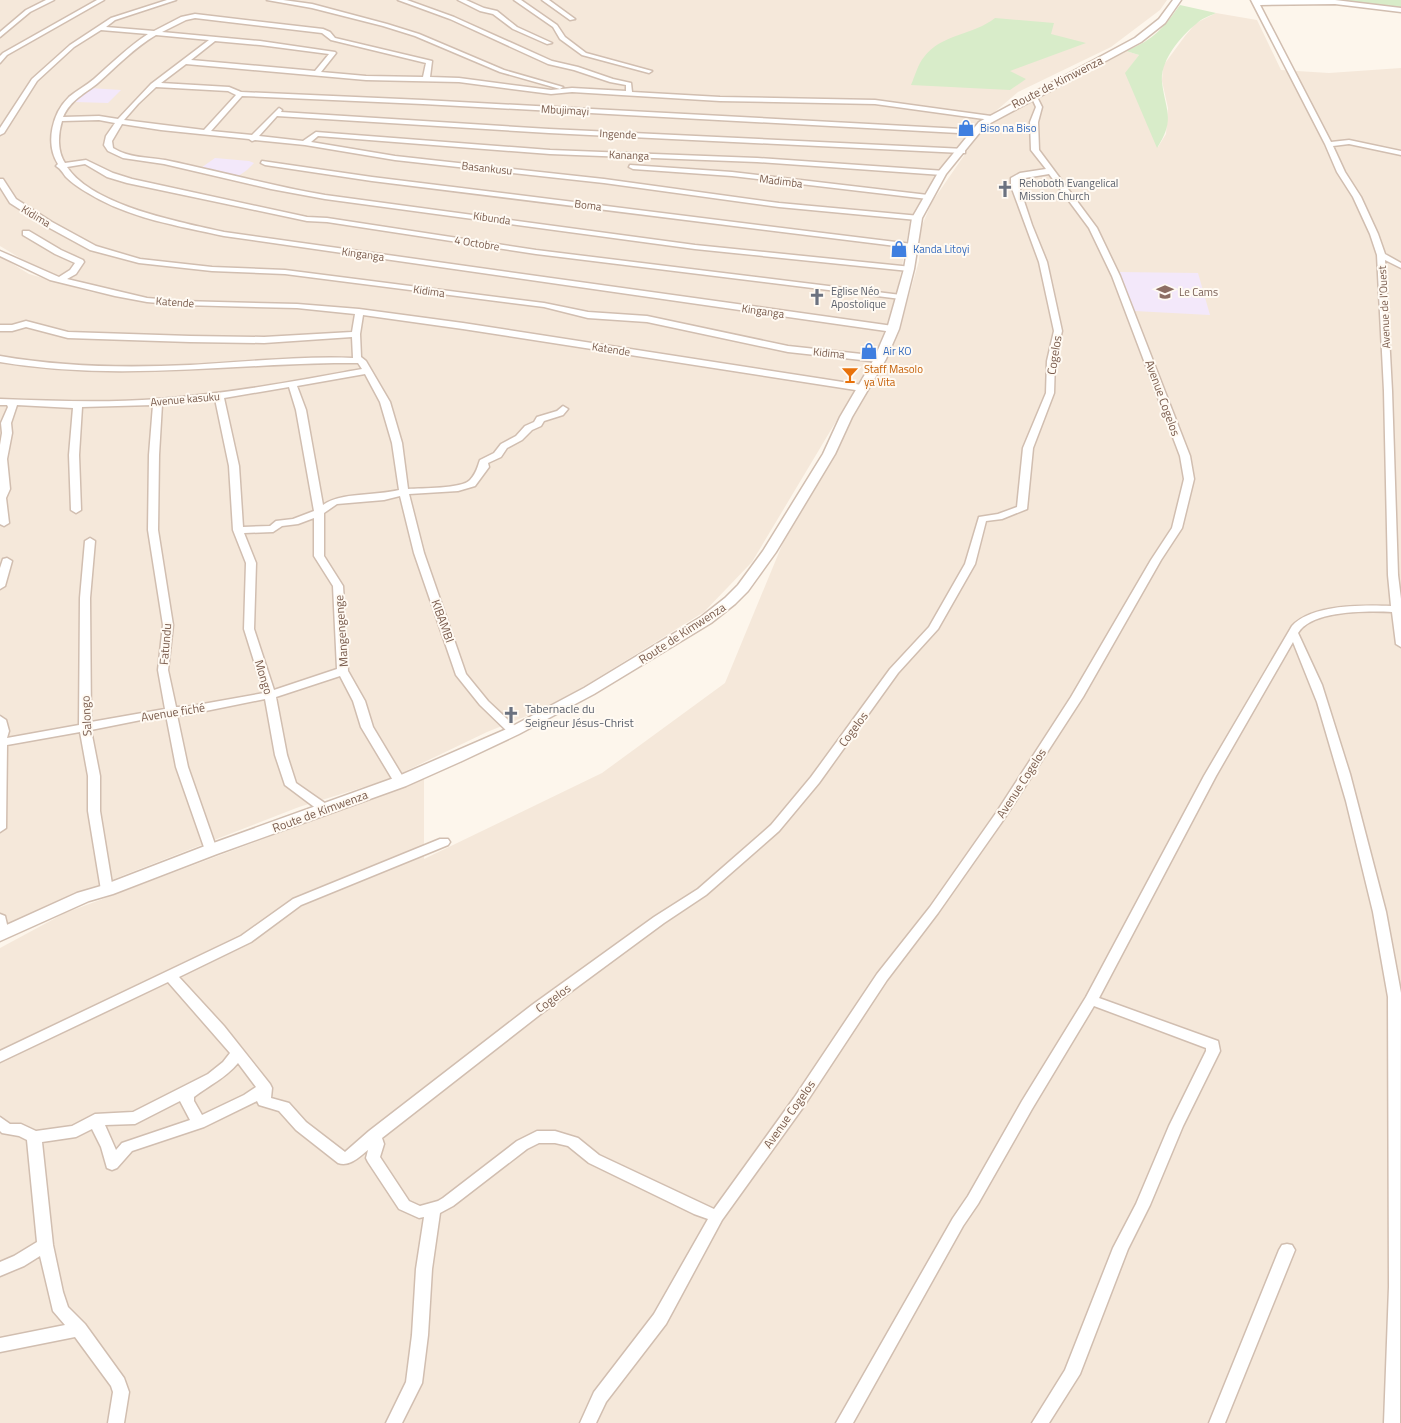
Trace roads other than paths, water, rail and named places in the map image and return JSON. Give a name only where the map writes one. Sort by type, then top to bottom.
[{"type":"street","points":[[0,35],[28,11],[51,0]]},
{"type":"street","points":[[0,61],[5,54],[101,0]]},
{"type":"street","points":[[0,133],[34,80],[72,46],[113,19],[173,0]]},
{"type":"street","points":[[270,0],[312,6],[417,35],[502,71],[572,90]]},
{"type":"street","points":[[400,0],[452,18],[550,63],[576,68],[612,81],[629,84],[628,93]]},
{"type":"street","points":[[461,0],[482,10],[495,12],[516,29],[549,43]]},
{"type":"street","points":[[517,0],[555,26],[562,38],[584,54],[649,71]]},
{"type":"street","points":[[545,0],[572,19]]},
{"type":"street","name":"Route de Kimwenza","points":[[1,929],[83,897],[107,890],[211,850],[400,782],[514,731],[589,691],[706,620],[743,588],[769,552],[825,460],[862,388],[880,359],[894,330],[909,269],[917,218],[942,173],[991,118],[1145,35],[1162,21],[1177,0]]},
{"type":"street","points":[[1254,1],[1335,2],[1401,10]]},
{"type":"street","name":"Avenue de l'Ouest","points":[[1254,1],[1329,144],[1341,172],[1357,197],[1381,255],[1380,276],[1388,391],[1396,609],[1401,644]]},
{"type":"street","points":[[60,166],[54,147],[58,119],[70,100],[92,85],[120,57],[153,33],[187,17],[260,22],[323,31],[328,33],[333,40],[430,62],[430,69],[426,79]]},
{"type":"street","points":[[101,28],[260,43],[333,53],[317,74]]},
{"type":"street","points":[[118,121],[153,85],[213,40]]},
{"type":"street","points":[[186,62],[366,78],[474,81],[551,92],[572,90],[720,99],[875,102],[991,118]]},
{"type":"street","name":"Mbujimayi","points":[[153,85],[229,89],[240,94],[290,97],[423,102],[977,132]]},
{"type":"street","points":[[205,133],[240,94]]},
{"type":"street","name":"Avenue Cogelos","points":[[588,1423],[600,1397],[660,1319],[717,1216],[799,1102],[882,977],[934,910],[1000,816],[1077,697],[1156,560],[1177,528],[1189,479],[1185,456],[1116,276],[1093,228],[1035,150],[1034,122],[1039,107],[1034,94]]},
{"type":"street","points":[[252,139],[290,97]]},
{"type":"street","name":"Ingende","points":[[275,114],[549,131],[962,151]]},
{"type":"street","name":"Basankusu","points":[[58,119],[99,118],[252,139],[304,144],[395,158],[604,181],[779,205],[917,218]]},
{"type":"street","name":"Kibunda","points":[[118,121],[108,142],[108,147],[114,154],[148,159],[214,175],[306,193],[352,201],[695,247],[909,269]]},
{"type":"street","name":"Kananga","points":[[304,144],[316,134],[550,152],[742,159],[942,173]]},
{"type":"street","points":[[1329,144],[1350,142],[1401,153]]},
{"type":"street","name":"4 Octobre","points":[[60,166],[86,162],[110,175],[306,219],[327,220],[546,254],[901,297]]},
{"type":"street","name":"Boma","points":[[265,163],[372,179],[912,246]]},
{"type":"street","name":"Kinganga","points":[[60,166],[76,182],[112,201],[145,215],[224,234],[894,330]]},
{"type":"street","name":"Madimba","points":[[633,167],[732,174],[928,197]]},
{"type":"street","name":"Cogelos","points":[[265,1088],[264,1101],[284,1107],[301,1126],[343,1159],[348,1158],[374,1135],[537,1009],[659,920],[702,892],[776,828],[815,780],[894,670],[933,630],[970,564],[982,519],[999,517],[1022,508],[1028,448],[1050,393],[1051,361],[1058,331],[1043,262],[1028,225],[1015,178],[1051,170]]},
{"type":"street","name":"Kidima","points":[[0,181],[13,202],[49,224],[93,248],[139,261],[212,269],[286,272],[544,305],[588,315],[647,319],[788,349],[880,359]]},
{"type":"street","points":[[26,233],[58,252],[80,262],[73,272],[60,280]]},
{"type":"street","name":"Katende","points":[[0,253],[44,275],[115,294],[148,300],[181,303],[296,306],[359,312],[463,326],[862,388]]},
{"type":"street","points":[[1381,255],[1401,266]]},
{"type":"street","points":[[359,312],[356,334],[357,357],[362,361],[385,402],[398,443],[404,492]]},
{"type":"street","points":[[0,328],[12,328],[26,324],[68,335],[190,339],[264,340],[356,334]]},
{"type":"street","points":[[0,359],[68,368],[163,369],[286,362],[362,361]]},
{"type":"street","name":"Avenue kasuku","points":[[0,402],[78,404],[158,402],[219,396],[368,371]]},
{"type":"street","name":"Mangengenge","points":[[292,384],[301,410],[320,512],[319,556],[338,586],[343,670],[359,701],[367,727],[400,782]]},
{"type":"street","name":"Mongo","points":[[219,396],[234,466],[238,530],[251,564],[249,629],[270,695],[281,755],[291,785],[325,809]]},
{"type":"street","name":"Fatundu","points":[[158,402],[154,455],[153,530],[168,625],[163,670],[182,766],[211,850]]},
{"type":"street","points":[[4,523],[0,498],[5,489],[1,467],[7,433],[3,424],[13,407],[11,403]]},
{"type":"street","points":[[76,510],[74,455],[78,404]]},
{"type":"street","points":[[238,530],[273,529],[279,524],[295,522],[320,512],[334,501],[384,497],[404,492],[458,488],[472,484],[484,467],[483,462],[498,455],[499,450],[504,445],[518,439],[527,428],[538,424],[540,420],[560,413],[563,409]]},
{"type":"street","name":"KIBAMBI","points":[[404,492],[419,553],[461,675],[484,703],[514,731]]},
{"type":"street","name":"Salongo","points":[[90,541],[85,598],[85,727],[94,776],[94,811],[107,890]]},
{"type":"street","points":[[0,586],[7,561]]},
{"type":"street","points":[[844,1423],[958,1222],[973,1200],[1027,1105],[1091,1000],[1210,776],[1297,626],[1307,620],[1335,611],[1359,608],[1396,609]]},
{"type":"street","points":[[1294,634],[1302,648],[1326,712],[1363,843],[1398,1000],[1397,1287],[1392,1423]]},
{"type":"street","name":"Avenue fiché","points":[[1,742],[270,695],[308,684],[343,670]]},
{"type":"street","points":[[0,720],[3,731],[1,742],[0,828]]},
{"type":"street","points":[[0,1057],[246,939],[297,902],[444,842]]},
{"type":"street","points":[[95,1120],[108,1147],[112,1164],[127,1147],[200,1123],[249,1099],[265,1088],[171,976]]},
{"type":"street","points":[[1040,1423],[1072,1374],[1121,1248],[1143,1205],[1176,1126],[1213,1051],[1213,1044],[1091,1000]]},
{"type":"street","points":[[200,1123],[187,1101],[187,1095],[228,1066],[237,1054]]},
{"type":"street","points":[[0,1123],[7,1129],[21,1130],[34,1137],[64,1134],[76,1131],[95,1120],[136,1118],[196,1088]]},
{"type":"street","points":[[374,1135],[377,1142],[373,1158],[404,1205],[419,1212],[442,1206],[522,1145],[537,1137],[573,1142],[594,1159],[698,1210],[717,1216]]},
{"type":"street","points":[[34,1137],[48,1270],[62,1311],[79,1329],[118,1383],[121,1392],[116,1423]]},
{"type":"street","points":[[394,1423],[414,1383],[420,1335],[424,1268],[433,1208]]},
{"type":"street","points":[[0,1269],[45,1245]]},
{"type":"street","points":[[1217,1423],[1288,1250]]},
{"type":"street","points":[[0,1345],[79,1329]]},
{"type":"place","name":"Biso na Biso","points":[[966,128]]},
{"type":"place","name":"Rehoboth Evangelical Mission Church","points":[[1005,189]]},
{"type":"place","name":"Kanda Litoyi","points":[[899,249]]},
{"type":"place","name":"Le Cams","points":[[1165,292]]},
{"type":"place","name":"Eglise Néo Apostolique","points":[[817,297]]},
{"type":"place","name":"Air KO","points":[[869,351]]},
{"type":"place","name":"Staff Masolo ya Vita","points":[[850,375]]},
{"type":"place","name":"Tabernacle du Seigneur Jésus-Christ","points":[[511,715]]}]
